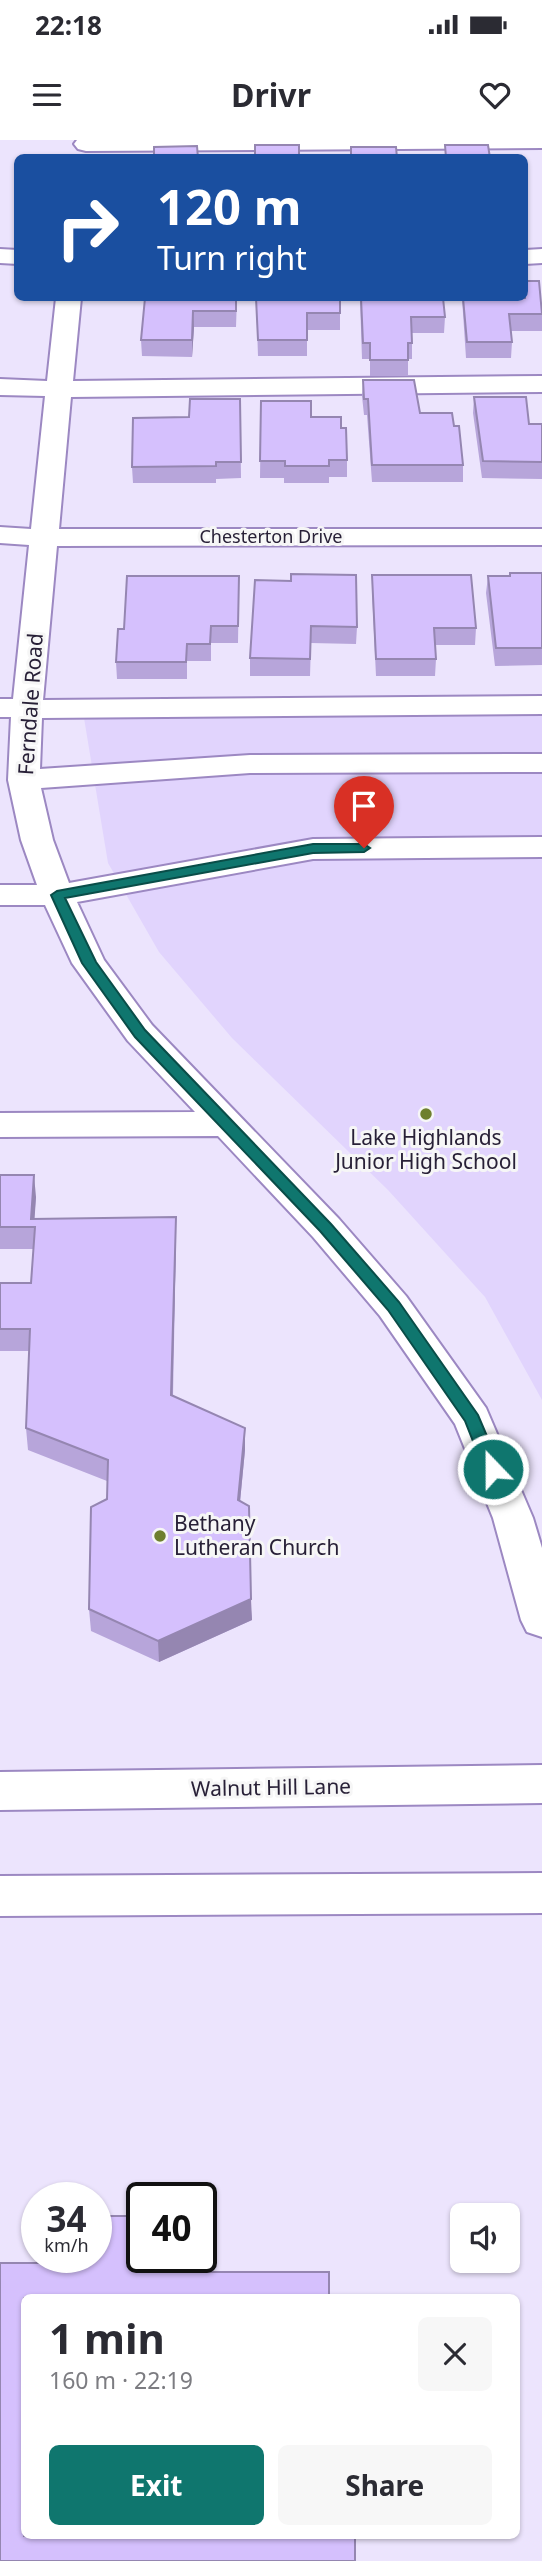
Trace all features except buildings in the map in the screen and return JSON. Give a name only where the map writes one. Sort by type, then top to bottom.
[{"type":"street","points":[[86,147],[542,141]]},
{"type":"street","name":"Ferndale Road","points":[[68,301],[46,538],[14,708],[24,780],[37,841],[57,895],[89,963],[140,1033],[326,1228],[393,1306],[472,1419],[513,1518],[542,1620]]},
{"type":"street","points":[[0,387],[60,389],[542,384]]},
{"type":"street","name":"Chesterton Drive","points":[[0,535],[46,538],[542,537]]},
{"type":"street","points":[[14,708],[542,705]]},
{"type":"street","points":[[24,780],[250,764],[542,763]]},
{"type":"street","points":[[0,895],[57,895],[313,849],[542,847]]},
{"type":"street","points":[[0,1125],[229,1124]]},
{"type":"street","name":"Walnut Hill Lane","points":[[0,1791],[542,1784]]},
{"type":"street","points":[[0,1896],[542,1893]]},
{"type":"shaded area","name":"Lake Highlands Junior High School","points":[[542,716],[542,1400],[485,1297],[388,1190],[232,1038],[159,952],[108,863],[84,718]]},
{"type":"place","name":"Lake Highlands Junior High School","points":[[426,1114]]},
{"type":"place","name":"Bethany Lutheran Church","points":[[160,1536]]},
{"type":"route","points":[[364,848],[313,849],[57,895],[89,963],[140,1033],[326,1228],[393,1306],[472,1419],[493,1469]]}]
